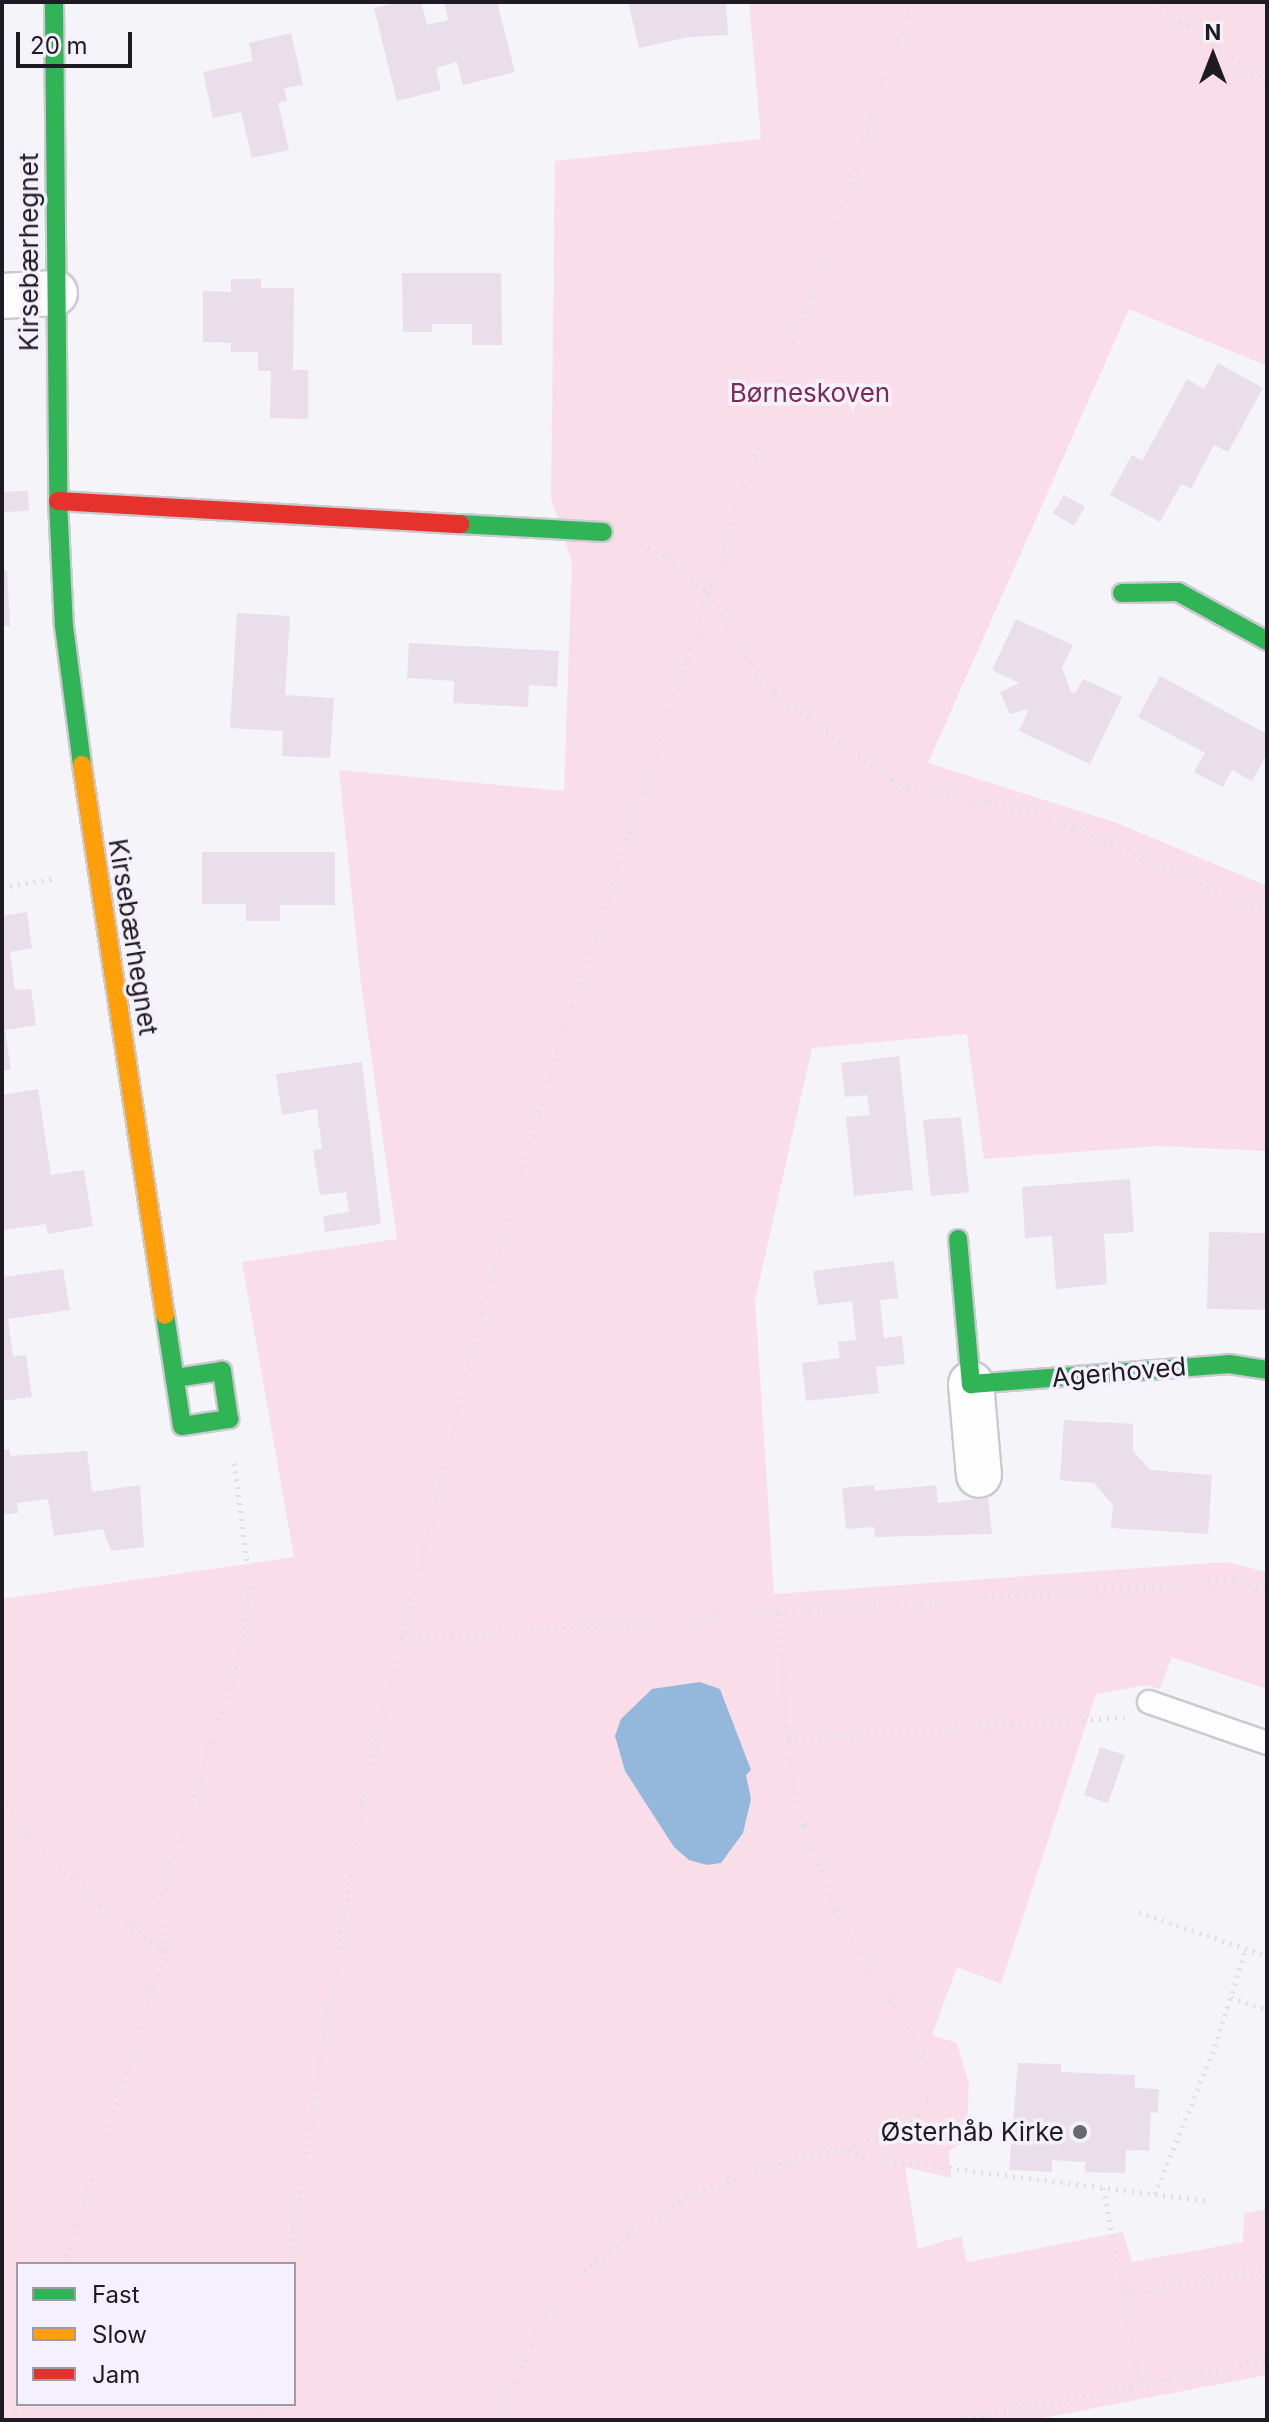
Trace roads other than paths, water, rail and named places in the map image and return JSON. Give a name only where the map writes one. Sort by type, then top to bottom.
[{"type":"street","name":"Kirsebærhegnet","points":[[54,2],[58,501],[64,626],[96,871],[182,1426],[229,1419],[222,1371],[175,1378]]},
{"type":"street","points":[[2,296],[55,293]]},
{"type":"street","points":[[58,501],[603,532]]},
{"type":"street","points":[[1122,593],[1178,592],[1267,641]]},
{"type":"street","points":[[958,1239],[979,1475]]},
{"type":"street","name":"Agerhoved","points":[[971,1384],[1229,1364],[1267,1370]]},
{"type":"lane","points":[[1149,1702],[1267,1743]]},
{"type":"water","points":[[700,1682],[720,1689],[751,1770],[746,1775],[751,1799],[743,1833],[721,1863],[707,1865],[689,1860],[674,1847],[625,1771],[615,1736],[621,1719],[652,1689]]},
{"type":"place","name":"Østerhåb Kirke","points":[[1080,2132]]},
{"type":"park label","name":"Børneskoven","points":[[810,393]]}]
